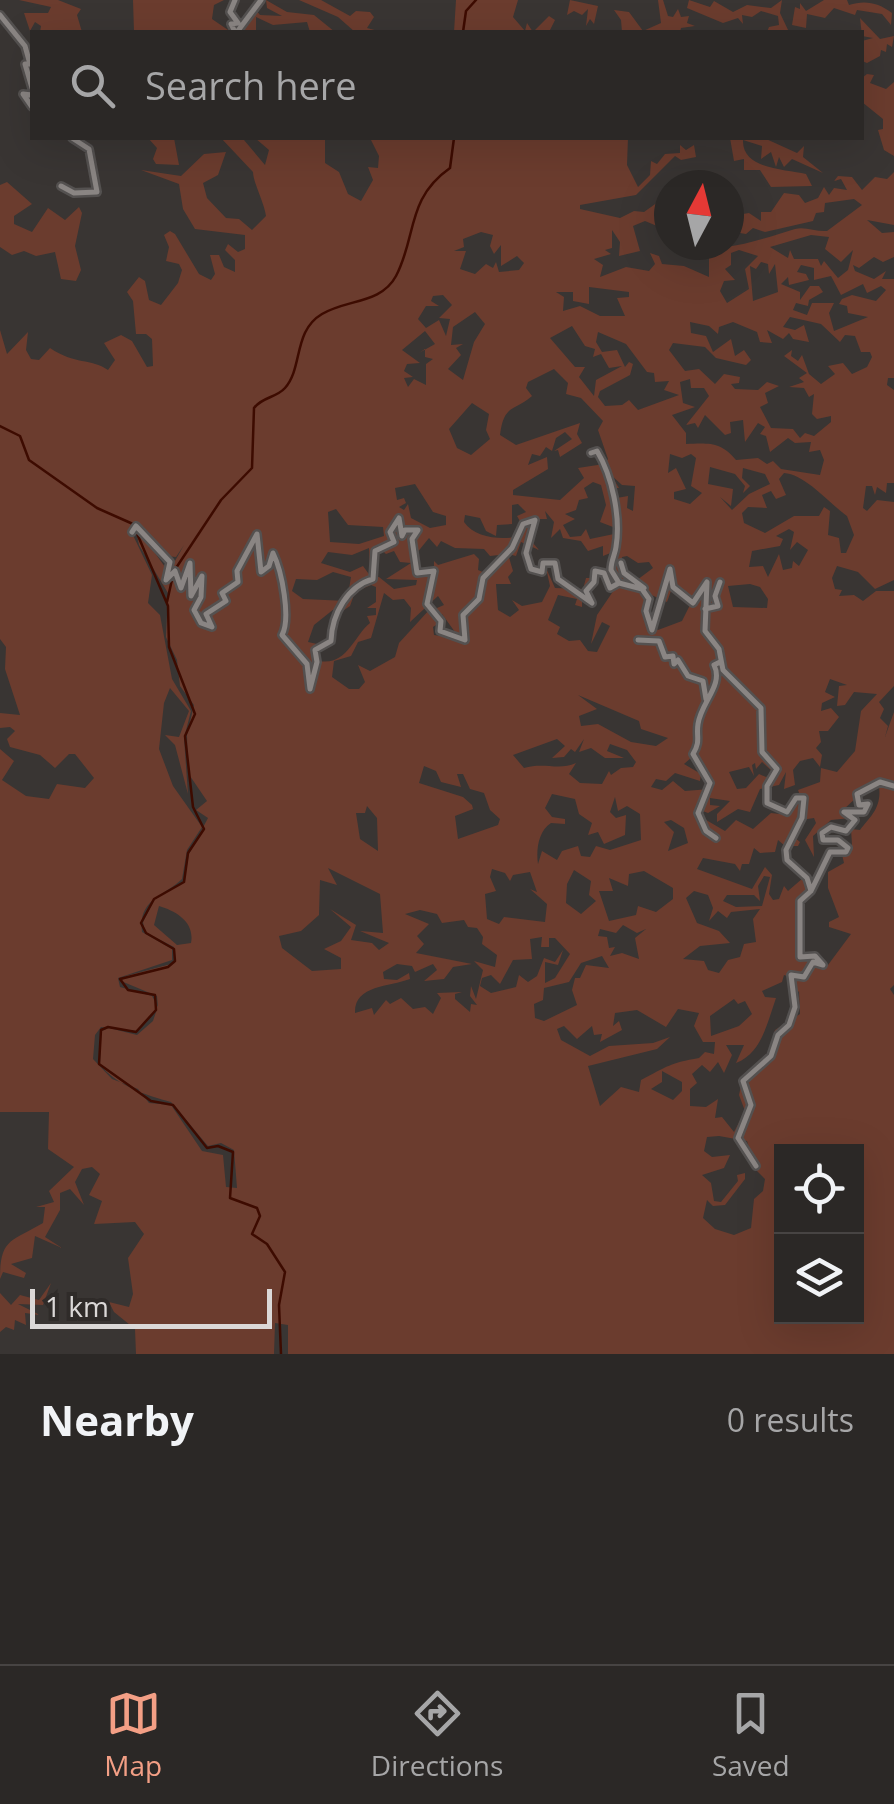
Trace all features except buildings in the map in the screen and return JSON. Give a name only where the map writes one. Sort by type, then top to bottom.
[{"type":"street","points":[[234,30],[230,24],[238,23],[230,12],[235,0]]},
{"type":"street","points":[[238,30],[261,0]]},
{"type":"street","points":[[0,15],[26,48],[30,64]]},
{"type":"street","points":[[61,186],[74,193],[97,192],[89,149],[75,140]]},
{"type":"street","points":[[591,454],[597,451],[614,484],[618,505],[613,513],[616,546],[611,570],[619,583]]},
{"type":"street","points":[[132,532],[136,526],[150,538],[169,562],[166,580],[175,570],[180,588],[184,568],[190,564],[190,596],[202,576],[201,597],[194,610],[201,624],[210,627],[206,614],[226,601],[222,593],[238,582],[237,571],[258,534],[261,572],[269,566],[273,554],[278,565],[285,605],[282,635],[307,664],[310,688],[317,662],[314,650],[331,640],[338,610],[354,585],[374,580],[375,551],[394,542],[390,532],[399,518],[402,536],[406,530],[418,530],[412,539],[417,574],[434,571],[435,585],[427,604],[441,621],[440,631],[452,632],[459,638],[466,639],[460,628],[466,608],[478,600],[484,578],[512,548],[524,523],[536,520],[526,552],[531,569],[542,572],[543,563],[554,563],[558,579],[592,603],[586,591],[594,582],[595,572],[604,574],[610,588],[619,583],[642,588],[646,595]]},
{"type":"street","points":[[621,563],[624,573],[641,584],[652,630],[670,569],[673,587],[693,603],[707,582],[705,631],[718,649],[720,662],[762,711],[762,752],[777,769],[767,786],[768,804],[787,812],[795,799],[804,798],[802,818],[786,850],[787,860],[807,878],[811,891]]},
{"type":"street","points":[[704,609],[718,606],[715,596],[720,582]]},
{"type":"street","points":[[638,640],[659,640],[665,657],[673,656],[674,664],[678,660],[688,676],[703,681],[706,701]]},
{"type":"street","points":[[716,838],[706,831],[698,813],[710,783],[694,754],[700,740],[698,722],[718,681],[714,665],[720,662]]},
{"type":"street","points":[[756,1166],[738,1138],[750,1105],[743,1081],[770,1056],[778,1035],[788,1025],[795,1007],[791,974],[804,977],[813,962],[823,965],[816,956],[801,958],[796,935],[800,901],[811,891],[830,852],[848,849],[842,842],[823,840],[822,832],[830,827],[848,829],[855,820],[847,818],[844,812],[864,812],[868,804],[858,804],[858,793],[880,782],[894,786]]},
{"type":"shaded area","points":[[19,0],[58,0],[81,9],[77,15],[81,30],[40,30],[35,22],[30,31],[24,13],[48,13],[51,7]]},
{"type":"shaded area","points":[[133,0],[224,0],[214,5],[212,19],[228,30],[134,30]]},
{"type":"shaded area","points":[[266,0],[287,12],[314,15],[333,30],[309,30],[307,22],[273,25],[256,17],[256,30],[243,30],[256,10],[260,15],[282,16],[267,8]]},
{"type":"shaded area","points":[[299,0],[321,0],[350,16],[356,11],[370,12],[374,17],[367,28],[374,30],[353,30],[338,17]]},
{"type":"shaded area","points":[[456,0],[518,0],[513,17],[524,30],[454,30]]},
{"type":"shaded area","points":[[570,0],[598,6],[594,24],[590,19],[586,26],[588,9],[582,15],[574,11],[567,15]]},
{"type":"shaded area","points":[[658,0],[663,0],[668,16],[673,17],[678,9],[681,17],[689,16],[687,23],[695,26],[645,30],[661,23]]},
{"type":"shaded area","points":[[689,0],[710,7],[714,1],[733,12],[747,5],[771,8],[782,0],[780,13],[788,30],[768,30],[779,25],[778,16],[761,11],[752,17],[742,15],[743,24],[738,18],[723,23],[687,8]]},
{"type":"shaded area","points":[[824,0],[847,0],[849,5],[876,4],[892,13],[891,25],[882,14],[857,10],[855,15],[834,8],[825,18],[807,14],[806,28],[792,25],[795,7],[800,9],[800,3],[806,11]]},
{"type":"shaded area","points":[[614,10],[629,12],[642,30],[622,30]]},
{"type":"shaded area","points":[[549,16],[555,20],[550,30],[535,30]]},
{"type":"shaded area","points":[[860,18],[880,39],[894,36],[892,47],[887,44],[886,52],[881,50],[880,56],[864,62],[864,40],[873,38],[864,36]]},
{"type":"shaded area","points":[[874,75],[870,83],[886,89],[894,82],[894,156],[884,150],[878,130],[883,129],[883,119],[864,104],[864,76]]},
{"type":"shaded area","points":[[150,140],[174,140],[179,165],[156,164],[153,159],[157,148]]},
{"type":"shaded area","points":[[223,140],[244,140],[265,165],[269,150],[257,140],[325,140],[325,163],[339,172],[348,194],[361,201],[373,180],[368,167],[378,168],[379,156],[371,140],[628,140],[627,165],[638,187],[650,175],[651,161],[657,164],[665,154],[680,153],[680,145],[686,150],[694,145],[696,157],[681,160],[675,156],[661,170],[654,170],[654,177],[636,195],[580,205],[580,209],[620,218],[634,211],[644,212],[654,205],[654,225],[645,221],[633,226],[640,251],[619,256],[620,242],[612,230],[612,248],[605,250],[611,254],[594,259],[603,265],[600,277],[626,267],[649,271],[655,264],[650,253],[662,264],[684,266],[709,277],[709,260],[731,260],[725,269],[735,280],[724,281],[720,291],[727,303],[749,289],[745,269],[758,256],[744,252],[744,243],[799,228],[827,231],[862,205],[854,199],[825,203],[824,212],[816,213],[813,221],[765,232],[753,228],[746,234],[744,214],[761,221],[761,212],[771,212],[784,193],[799,195],[805,203],[818,198],[824,187],[829,195],[834,188],[847,190],[841,179],[834,181],[838,176],[852,177],[862,190],[875,177],[887,179],[894,172],[894,225],[867,220],[882,233],[894,232],[894,257],[883,262],[874,257],[859,268],[853,265],[855,271],[874,279],[886,271],[882,279],[894,279],[894,378],[888,378],[887,385],[894,390],[894,483],[887,483],[886,493],[877,487],[875,495],[872,486],[866,486],[863,508],[867,511],[877,500],[894,502],[894,580],[875,589],[858,572],[837,566],[832,578],[835,589],[842,590],[839,596],[854,595],[863,601],[876,591],[894,591],[894,686],[879,702],[884,709],[880,718],[888,726],[885,737],[894,712],[894,985],[890,989],[894,995],[894,1354],[288,1354],[288,1325],[275,1323],[274,1354],[136,1354],[135,1329],[114,1312],[109,1302],[129,1307],[133,1294],[128,1258],[144,1234],[135,1222],[94,1224],[102,1201],[89,1195],[100,1174],[92,1167],[82,1169],[75,1182],[84,1205],[70,1189],[60,1193],[60,1210],[45,1237],[62,1248],[35,1236],[32,1258],[11,1264],[26,1273],[24,1278],[3,1272],[0,1279],[5,1248],[43,1223],[45,1207],[36,1207],[54,1202],[49,1191],[74,1167],[48,1149],[49,1112],[0,1112],[0,749],[14,761],[2,780],[26,796],[49,799],[57,784],[85,788],[94,778],[75,754],[69,754],[55,768],[40,755],[10,747],[7,739],[15,731],[0,728],[0,713],[20,715],[5,669],[6,647],[0,639],[0,330],[7,354],[28,332],[26,350],[31,359],[39,360],[50,348],[108,370],[115,360],[104,343],[121,335],[132,341],[147,367],[153,366],[152,339],[136,334],[133,301],[127,292],[139,277],[145,281],[149,300],[161,305],[178,283],[182,270],[179,264],[166,261],[169,247],[164,235],[170,231],[175,234],[199,274],[211,280],[215,274],[210,255],[219,255],[224,267],[235,272],[235,260],[225,250],[228,244],[238,252],[245,249],[245,235],[195,229],[183,209],[179,184],[141,170],[181,176],[204,154],[226,152],[218,175],[203,183],[207,198],[226,218],[239,219],[252,230],[266,216],[253,172]],"holes":[[[481,232],[493,235],[490,246],[494,254],[501,245],[501,266],[517,256],[524,263],[519,270],[499,272],[496,262],[493,268],[486,264],[475,274],[460,269],[466,251],[454,251],[464,247],[463,239]],[[811,235],[829,237],[825,249],[841,262],[853,250],[848,270],[838,278],[824,261],[821,266],[818,259],[794,259],[790,250],[788,258],[770,247]],[[761,262],[768,264],[769,274],[775,264],[778,292],[753,301],[750,266],[756,269]],[[801,265],[814,268],[814,280],[831,276],[841,295],[863,284],[867,293],[881,286],[886,290],[876,301],[852,295],[842,299],[839,304],[847,306],[848,313],[868,317],[834,331],[829,313],[834,303],[812,303],[807,315],[793,310],[796,303],[808,306],[809,300],[823,292],[819,286],[810,286],[800,300],[800,292],[781,284],[788,277],[789,285],[809,280],[806,274],[797,272]],[[589,287],[629,292],[629,297],[617,298],[625,316],[600,316],[580,306],[563,311],[564,297],[556,292],[573,292],[573,301],[589,304]],[[443,295],[452,305],[439,318],[450,319],[446,336],[439,320],[426,328],[418,319],[426,306],[439,306],[431,301],[433,296]],[[475,312],[485,324],[474,342],[463,380],[448,369],[461,355],[456,348],[463,344],[451,345],[453,327]],[[790,317],[821,324],[840,342],[845,335],[855,336],[861,352],[870,352],[872,357],[867,367],[852,374],[843,363],[828,366],[835,374],[821,384],[809,374],[802,355],[798,361],[791,356],[792,350],[784,356],[807,373],[799,378],[804,382],[789,387],[804,388],[809,397],[814,394],[812,414],[817,419],[831,416],[831,422],[814,436],[805,433],[800,438],[793,429],[771,428],[760,407],[768,403],[765,393],[779,386],[767,382],[758,390],[735,389],[731,384],[739,383],[740,377],[724,374],[715,384],[699,369],[685,371],[669,350],[673,343],[705,347],[716,358],[746,365],[751,360],[744,350],[735,356],[731,339],[713,352],[706,336],[691,333],[690,322],[709,326],[718,334],[719,327],[733,322],[757,332],[760,342],[772,343],[767,330],[783,339],[789,333],[793,339],[809,342],[804,325],[795,330],[783,327]],[[572,326],[585,346],[595,349],[593,357],[601,354],[609,368],[622,366],[596,380],[594,396],[579,377],[585,367],[575,367],[550,338]],[[425,331],[435,344],[425,350],[425,357],[433,359],[426,364],[426,385],[414,379],[408,387],[404,378],[413,377],[404,371],[407,364],[420,363],[402,350]],[[598,332],[626,344],[647,372],[654,373],[655,382],[669,381],[664,390],[679,395],[638,410],[629,400],[622,405],[605,406],[598,397],[600,391],[630,375],[633,364],[629,362],[625,367],[617,350],[602,352],[596,342]],[[554,369],[568,383],[566,394],[581,398],[603,421],[598,430],[608,459],[604,464],[578,468],[584,478],[560,500],[513,495],[513,490],[548,469],[547,457],[528,465],[532,454],[540,456],[546,447],[552,451],[556,438],[565,432],[572,439],[554,451],[558,450],[560,457],[582,443],[577,434],[580,423],[516,445],[500,435],[507,413],[532,396],[526,388],[528,382]],[[690,379],[691,388],[704,388],[709,396],[686,425],[695,423],[698,428],[705,415],[725,435],[731,433],[730,422],[743,420],[745,442],[758,423],[765,427],[760,434],[766,436],[770,452],[788,438],[795,443],[811,442],[809,452],[820,450],[824,460],[820,475],[781,469],[773,461],[767,464],[758,458],[736,460],[714,445],[686,444],[686,433],[672,415],[695,407],[683,403],[680,382]],[[472,403],[489,414],[486,430],[490,439],[471,455],[457,448],[449,429]],[[670,454],[682,458],[691,454],[696,458],[691,486],[702,493],[690,504],[674,499],[674,492],[686,489],[676,468],[668,473]],[[710,467],[735,474],[745,486],[743,493],[750,486],[742,478],[743,468],[765,474],[770,484],[749,494],[732,510],[720,497],[731,506],[733,489],[708,484]],[[784,473],[809,484],[847,516],[854,535],[846,553],[841,553],[839,538],[828,535],[830,511],[824,507],[819,516],[794,516],[765,533],[744,523],[742,513],[748,507],[767,508],[762,495],[771,491],[776,499],[786,495],[779,479]],[[611,475],[622,485],[635,486],[633,511],[627,508],[628,496],[611,499],[610,488],[619,488]],[[593,482],[601,485],[606,505],[600,522],[613,527],[614,534],[590,539],[586,529],[581,536],[570,537],[563,525],[575,519],[565,514],[576,510],[579,500],[588,498],[584,488]],[[415,484],[433,512],[446,516],[446,525],[430,528],[411,518],[408,504],[404,510],[399,507],[406,503],[404,498],[397,500],[395,488]],[[518,504],[526,512],[517,516],[521,523],[515,537],[509,538],[487,536],[474,531],[464,522],[465,515],[480,518],[486,531],[496,536],[497,525],[512,524],[512,505]],[[336,509],[348,525],[383,527],[384,536],[359,544],[330,542],[328,512]],[[545,511],[554,522],[551,538],[560,529],[563,538],[581,541],[588,551],[603,546],[603,556],[613,552],[616,587],[597,615],[591,644],[602,622],[610,626],[597,652],[588,651],[580,640],[569,641],[557,634],[560,627],[548,620],[558,595],[577,599],[575,605],[582,607],[582,594],[594,578],[586,578],[583,589],[555,588],[546,568],[550,586],[542,602],[522,606],[512,600],[519,610],[510,617],[498,610],[496,584],[511,584],[508,577],[513,571],[508,554],[516,556],[521,542],[539,550],[527,536],[534,519],[547,519]],[[135,524],[139,545],[168,593],[166,637],[177,660],[180,686],[194,705],[187,735],[188,773],[207,801],[196,810],[208,818],[189,854],[184,882],[155,899],[143,922],[145,932],[174,947],[175,963],[126,976],[121,981],[157,996],[158,1007],[152,996],[120,987],[118,978],[172,960],[172,949],[142,932],[142,921],[144,912],[153,900],[182,879],[187,850],[202,827],[173,786],[159,749],[164,703],[170,688],[189,711],[179,737],[165,735],[175,745],[188,794],[184,738],[191,711],[172,679],[160,615],[148,603],[152,575],[131,531]],[[140,524],[166,556],[176,557],[184,545],[171,568],[165,567],[140,532]],[[789,529],[794,532],[790,550],[797,542],[808,550],[799,566],[793,561],[792,568],[783,570],[779,554],[768,577],[763,566],[749,567],[752,551],[780,546],[783,539],[776,536]],[[429,538],[437,547],[441,541],[455,548],[484,549],[490,556],[499,555],[485,573],[478,570],[479,559],[474,554],[438,565],[434,561],[434,571],[418,577],[416,554]],[[369,548],[370,570],[372,558],[380,548],[386,554],[394,551],[400,562],[411,563],[386,579],[417,580],[416,585],[394,589],[379,577],[371,577],[363,566],[350,572],[321,563],[328,552],[352,555]],[[622,557],[649,562],[653,568],[637,580],[621,568]],[[333,572],[351,577],[347,601],[303,599],[292,591],[296,579],[317,580]],[[371,585],[376,587],[376,602],[367,608],[376,608],[376,615],[367,616],[370,623],[343,655],[319,661],[317,644],[308,642],[314,625],[334,609],[341,612],[350,606],[355,592]],[[728,586],[760,587],[768,599],[767,608],[733,607]],[[672,588],[690,605],[682,621],[658,630],[649,624],[647,593],[667,602]],[[384,593],[393,600],[404,599],[411,608],[410,622],[438,596],[444,605],[437,608],[437,617],[442,614],[460,639],[434,635],[433,627],[439,623],[430,609],[399,643],[395,657],[370,671],[358,665],[365,682],[359,689],[349,689],[332,677],[334,661],[351,656],[358,642],[371,638]],[[830,679],[847,685],[839,686],[837,706],[845,705],[854,692],[877,694],[861,711],[855,751],[837,772],[821,768],[820,782],[798,790],[801,798],[788,815],[771,813],[753,829],[736,820],[725,831],[701,817],[700,810],[708,813],[720,806],[710,805],[710,798],[730,801],[717,814],[717,822],[738,809],[750,812],[760,789],[779,785],[786,772],[784,789],[795,785],[793,770],[800,761],[813,758],[820,767],[822,755],[816,748],[821,742],[819,731],[828,731],[839,717],[831,708],[821,711],[822,703],[835,697],[825,692]],[[578,695],[639,721],[641,729],[668,738],[656,746],[631,742],[598,724],[581,726],[579,716],[597,709]],[[557,739],[565,746],[552,758],[564,757],[571,749],[575,752],[584,739],[579,752],[591,748],[605,758],[624,758],[607,751],[610,744],[627,750],[636,762],[633,767],[621,768],[611,775],[609,771],[602,784],[580,783],[569,774],[576,763],[524,768],[513,755]],[[692,757],[709,778],[710,789],[685,791],[673,781],[662,790],[651,787],[656,779],[666,781],[675,773],[700,781],[701,774],[684,764]],[[762,762],[773,772],[766,777],[759,774],[746,788],[737,789],[729,772],[749,767],[754,776],[755,763],[756,769]],[[424,766],[436,771],[441,782],[461,787],[457,774],[463,774],[470,789],[484,793],[490,810],[500,819],[498,825],[458,839],[455,816],[473,809],[463,797],[419,783]],[[872,783],[879,786],[874,811],[860,830],[851,829],[852,845],[839,842],[844,863],[828,872],[828,888],[839,917],[829,922],[829,927],[851,934],[828,965],[814,955],[801,954],[797,932],[802,900],[813,894],[808,892],[803,878],[788,891],[784,886],[779,899],[773,900],[769,894],[772,875],[765,867],[752,889],[697,869],[703,858],[735,864],[740,871],[742,864],[749,864],[754,848],[760,853],[775,852],[778,840],[785,846],[798,846],[800,842],[794,837],[801,820],[814,818],[816,823],[805,840],[814,857],[813,836],[831,820],[851,818],[843,810]],[[552,794],[575,799],[579,814],[592,823],[588,835],[598,832],[604,844],[625,835],[626,815],[616,818],[610,812],[615,797],[618,811],[627,806],[640,814],[641,840],[610,850],[596,846],[590,857],[581,856],[578,846],[562,851],[557,860],[542,851],[538,864],[543,831],[551,823],[565,824],[565,819],[552,817],[545,808]],[[367,806],[377,818],[378,851],[360,839],[356,813],[365,813]],[[671,820],[684,828],[688,843],[668,851],[674,832],[664,822]],[[328,868],[380,894],[383,933],[360,931],[389,943],[379,950],[372,943],[351,940],[356,925],[330,909],[351,927],[341,941],[324,949],[341,958],[341,969],[312,971],[282,948],[279,936],[301,931],[319,915],[320,880],[337,885]],[[492,869],[505,873],[510,881],[513,875],[530,872],[537,892],[530,889],[547,904],[545,922],[504,917],[499,924],[487,919],[485,894],[496,891],[490,877]],[[574,870],[591,881],[589,895],[596,901],[581,914],[566,903],[567,884]],[[644,871],[673,888],[673,899],[656,912],[638,906],[636,915],[609,921],[599,891],[613,891],[609,878],[628,886],[629,874]],[[764,876],[770,877],[762,906],[736,907],[723,901],[727,895],[754,895],[760,901],[758,886]],[[694,891],[708,895],[713,908],[709,921],[718,911],[727,918],[731,912],[760,909],[753,919],[756,942],[744,944],[740,957],[728,960],[719,973],[708,970],[704,961],[683,959],[700,946],[730,943],[719,931],[697,923],[686,898]],[[159,906],[178,914],[187,923],[191,943],[177,945],[154,925]],[[420,910],[437,914],[442,923],[464,920],[468,927],[477,928],[483,937],[482,944],[497,955],[495,967],[474,961],[483,970],[476,999],[471,986],[470,996],[477,1005],[471,1004],[470,1012],[455,999],[455,994],[462,992],[437,993],[441,998],[433,1014],[425,1007],[413,1009],[401,998],[390,1004],[386,1000],[374,1015],[372,1008],[355,1013],[356,1004],[366,992],[410,979],[409,973],[397,980],[384,979],[383,972],[397,964],[412,966],[415,972],[433,964],[437,970],[424,981],[444,979],[453,967],[472,964],[416,953],[424,944],[417,936],[429,924],[405,914]],[[623,925],[637,933],[646,929],[635,938],[639,959],[622,953],[610,956],[615,947],[609,948],[607,937],[598,936],[600,929],[616,933]],[[542,937],[541,947],[549,947],[549,938],[555,938],[570,954],[555,978],[545,983],[545,962],[558,965],[563,950],[555,962],[544,958],[537,976],[528,982],[519,975],[516,987],[491,993],[480,986],[482,978],[491,975],[500,984],[513,960],[532,959],[530,939]],[[602,956],[609,968],[586,965],[580,978],[575,978],[572,990],[577,1005],[544,1021],[535,1018],[534,1004],[543,1000],[544,988],[569,982],[581,963]],[[784,975],[796,979],[800,1014],[775,1030],[769,1056],[742,1081],[739,1095],[745,1111],[734,1132],[722,1117],[715,1118],[718,1099],[706,1107],[690,1106],[690,1089],[697,1083],[692,1074],[702,1065],[710,1072],[718,1062],[724,1073],[732,1055],[726,1045],[744,1045],[736,1063],[751,1053],[762,1038],[776,998],[765,997],[762,991],[782,982]],[[734,999],[738,1004],[745,1001],[752,1014],[739,1026],[711,1036],[710,1016]],[[157,1009],[153,1021],[137,1035],[109,1028],[101,1031],[100,1064],[121,1083],[93,1059],[95,1035],[101,1027],[137,1031]],[[678,1009],[699,1013],[694,1026],[703,1042],[715,1042],[714,1054],[705,1052],[699,1058],[664,1068],[641,1080],[639,1092],[621,1087],[600,1106],[588,1066],[657,1049],[670,1037],[653,1043],[609,1046],[590,1056],[561,1040],[557,1029],[564,1026],[577,1039],[592,1026],[594,1035],[602,1034],[600,1042],[622,1030],[619,1021],[613,1026],[615,1013],[637,1010],[666,1027]],[[662,1071],[682,1082],[682,1091],[673,1100],[651,1089],[662,1082]],[[140,1092],[171,1102],[208,1146],[221,1143],[234,1150],[237,1188],[226,1187],[223,1155],[202,1151],[171,1105],[149,1103]],[[707,1137],[747,1141],[756,1170],[765,1179],[763,1191],[754,1199],[751,1228],[734,1235],[715,1229],[703,1218],[707,1200],[713,1206],[725,1205],[745,1179],[745,1173],[737,1175],[738,1181],[721,1202],[714,1201],[711,1183],[702,1175],[724,1168],[730,1155],[712,1157],[704,1151]]]},
{"type":"shaded area","points":[[730,140],[743,140],[745,150],[757,163],[806,174],[812,186],[771,187],[760,170],[744,170],[744,159],[734,161]]},
{"type":"shaded area","points":[[743,140],[768,140],[797,153],[804,146],[803,157],[823,173],[792,159],[784,167],[779,157],[776,167],[771,152],[761,159],[762,146]]},
{"type":"shaded area","points":[[7,182],[32,204],[14,216],[14,224],[32,232],[48,208],[65,220],[79,207],[82,213],[75,246],[81,270],[76,281],[61,279],[55,252],[36,256],[24,251],[12,255],[0,247],[0,185]]},
{"type":"shaded area","points":[[51,1283],[43,1305],[18,1304],[40,1315],[25,1313],[26,1325],[15,1320],[14,1330],[6,1327],[0,1332],[0,1293],[11,1305],[20,1295],[39,1300]]},
{"type":"waterway","points":[[463,30],[466,11],[476,0]]},
{"type":"waterway","points":[[176,568],[221,500],[252,468],[254,408],[291,380],[302,340],[313,321],[332,309],[382,292],[396,276],[419,205],[436,180],[450,168],[454,140]]},
{"type":"waterway","points":[[0,426],[20,436],[29,460],[97,508],[133,524],[168,606],[169,647],[195,714],[185,736],[193,807],[204,829],[188,853],[184,882],[154,899],[141,923],[146,933],[174,949],[175,961],[168,967],[120,979],[128,990],[155,995],[156,1010],[136,1032],[108,1027],[101,1030],[99,1064],[151,1101],[173,1105],[207,1148],[218,1146],[233,1152],[230,1198],[257,1208],[260,1216],[252,1234],[267,1244],[285,1272],[279,1305],[281,1354]]},
{"type":"waterway","points":[[167,602],[173,575]]}]
